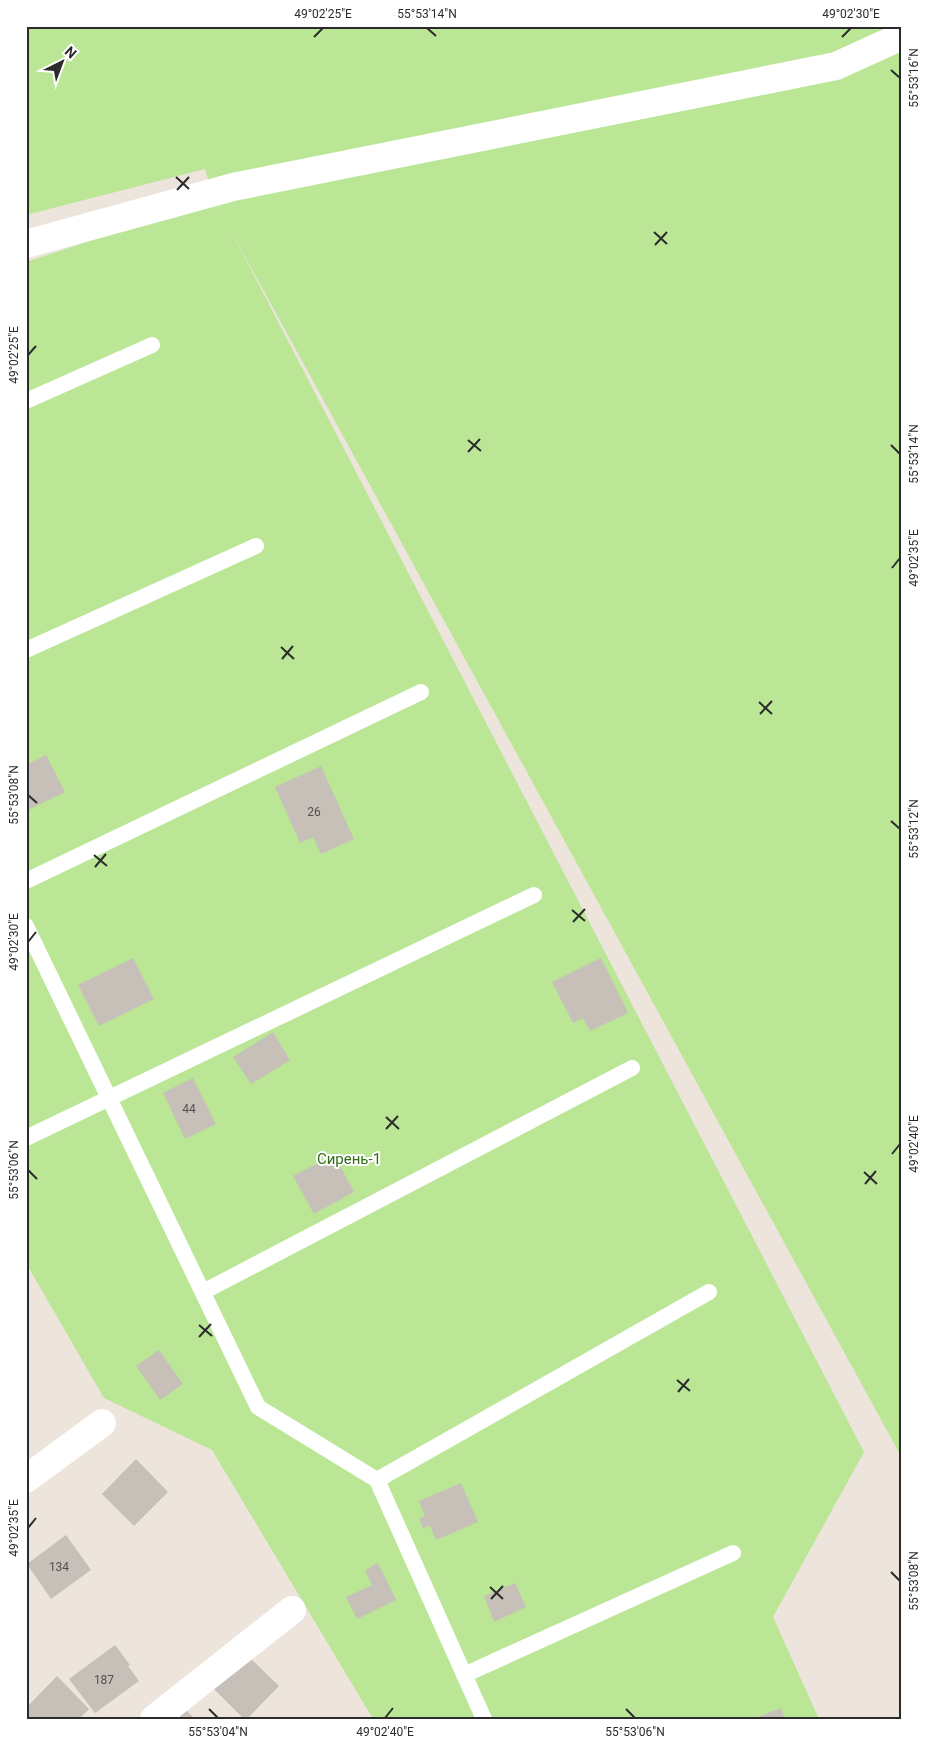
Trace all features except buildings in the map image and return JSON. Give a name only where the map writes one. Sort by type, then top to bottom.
[{"type":"street","points":[[26,244],[233,187],[836,66],[902,36]]},
{"type":"street","points":[[26,1479],[102,1423]]},
{"type":"street","points":[[154,1719],[292,1610]]},
{"type":"lane","points":[[26,401],[152,346]]},
{"type":"lane","points":[[26,650],[256,546]]},
{"type":"lane","points":[[26,881],[420,692]]},
{"type":"lane","points":[[26,1138],[534,895]]},
{"type":"lane","points":[[26,926],[258,1407],[377,1480],[484,1719]]},
{"type":"lane","points":[[203,1292],[632,1068]]},
{"type":"lane","points":[[377,1480],[709,1292]]},
{"type":"lane","points":[[464,1675],[734,1553]]},
{"type":"green space","name":"Сирень-1","points":[[26,26],[902,26],[902,1458],[231,231],[864,1452],[773,1617],[819,1719],[373,1719],[212,1450],[104,1398],[26,1263],[26,262],[214,200],[205,169],[26,215]]}]
